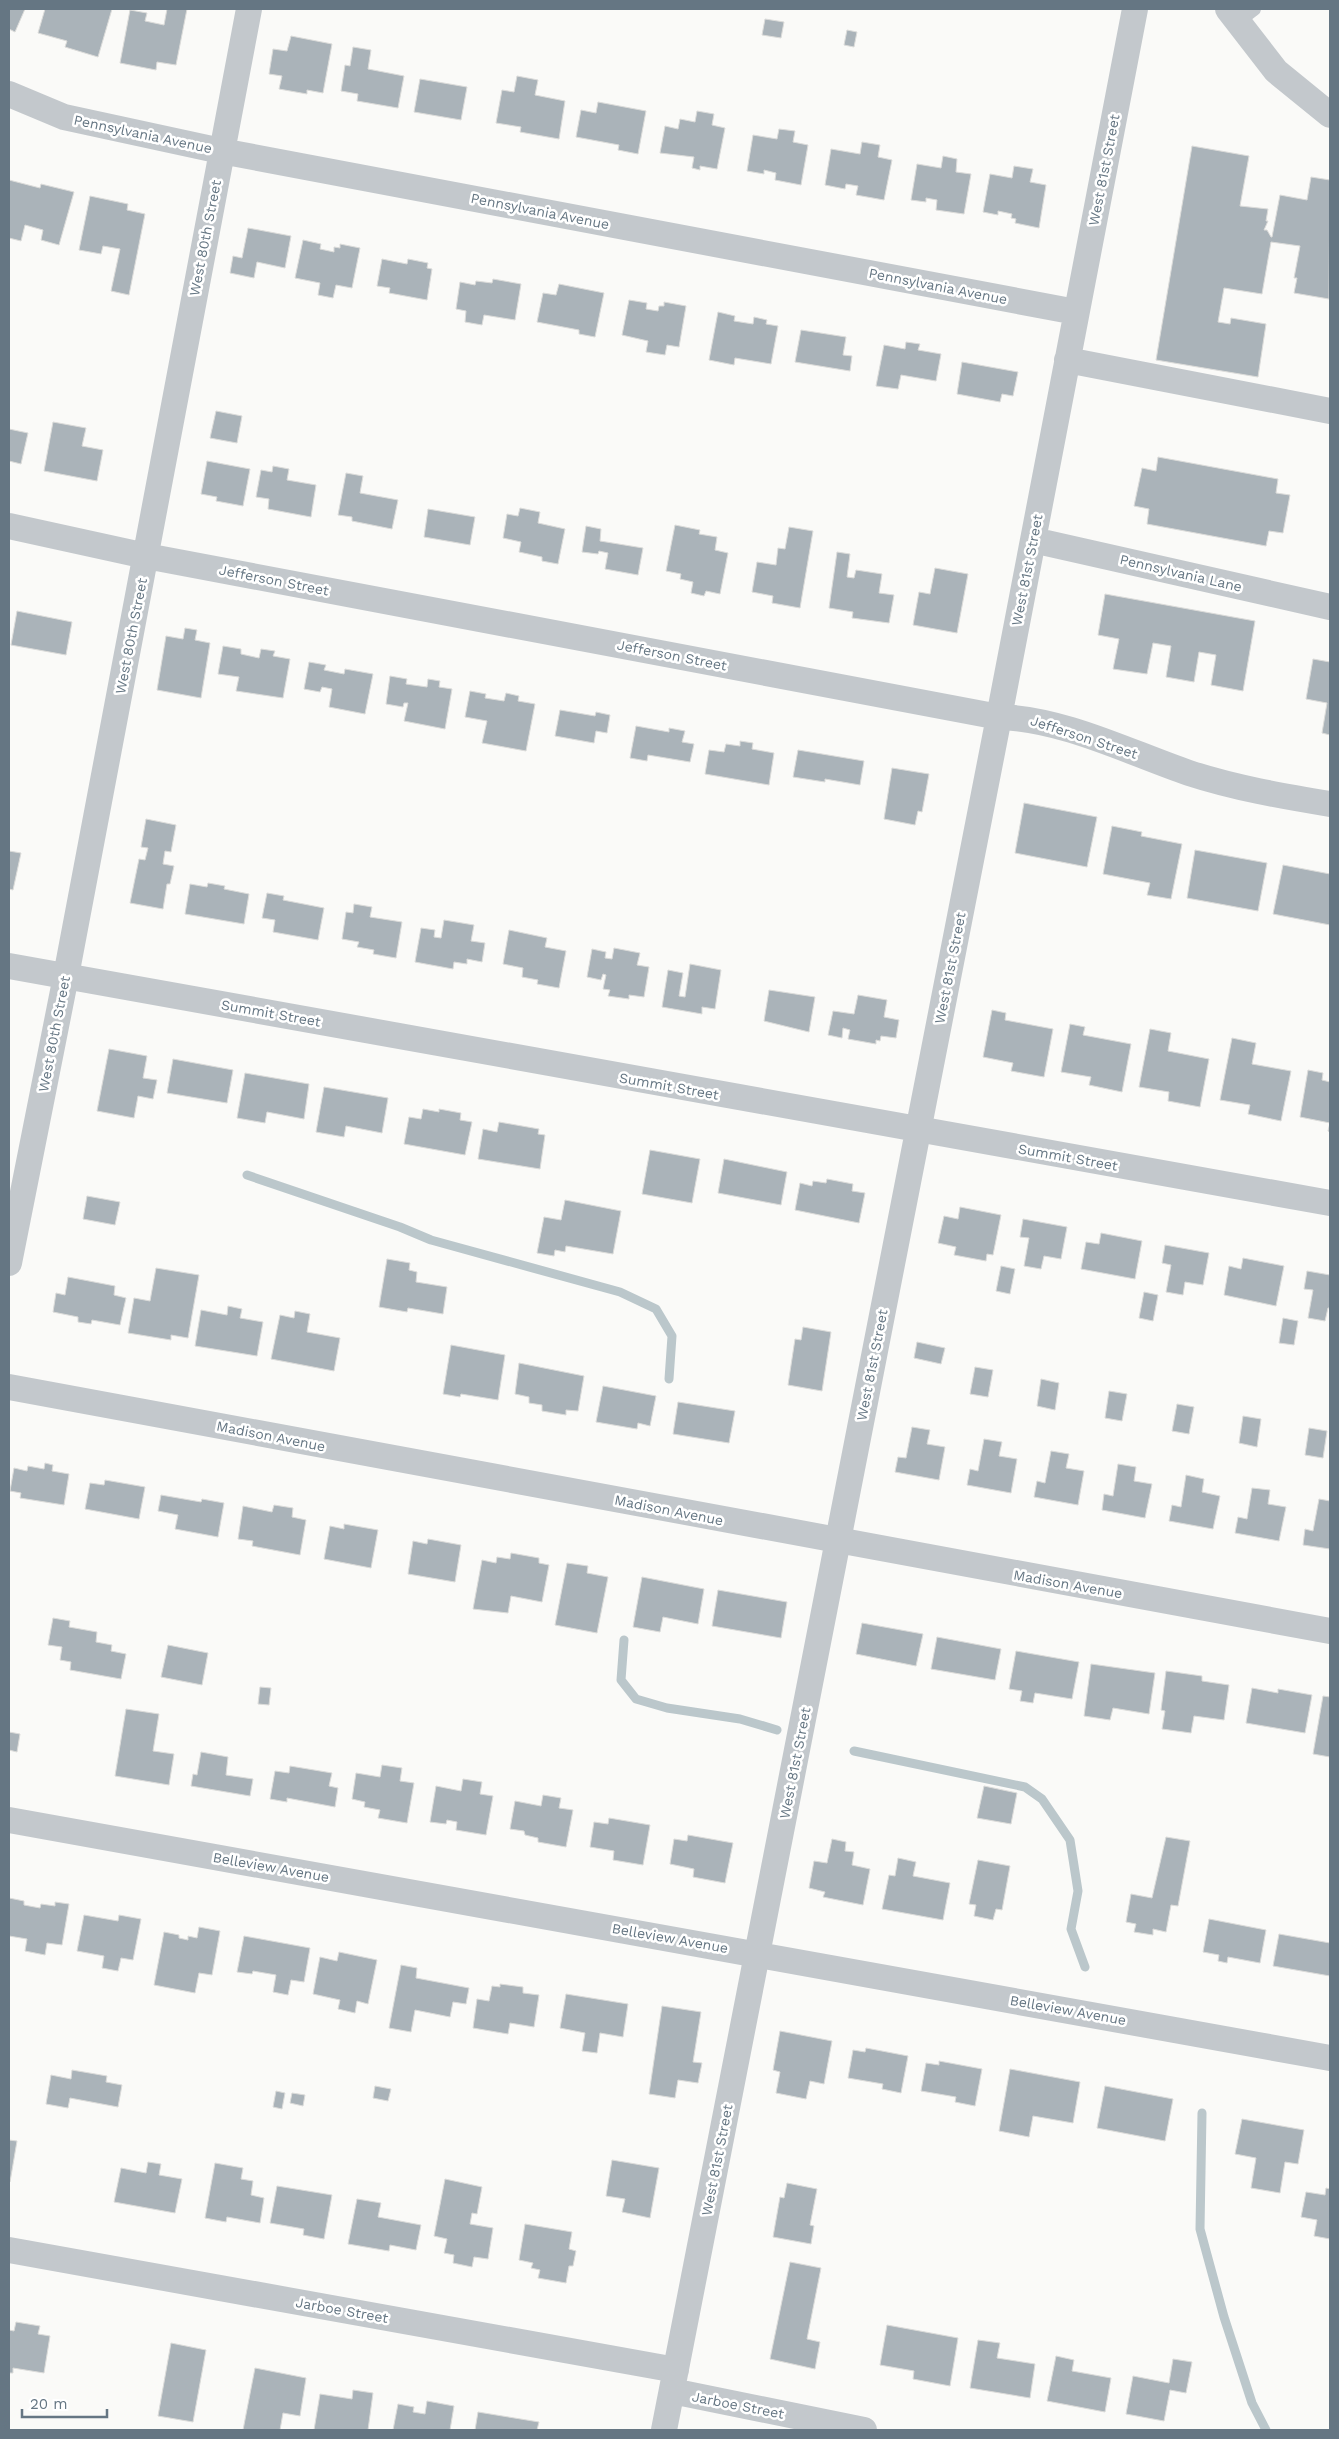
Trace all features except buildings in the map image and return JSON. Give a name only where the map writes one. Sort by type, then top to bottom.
[{"type":"street","name":"West 80th Street","points":[[9,1263],[66,976],[249,9]]},
{"type":"street","name":"West 81st Street","points":[[664,2430],[999,717],[1135,9]]},
{"type":"street","points":[[1240,13],[1276,71],[1330,115]]},
{"type":"street","name":"Pennsylvania Avenue","points":[[9,94],[64,117],[221,151],[1076,312]]},
{"type":"street","points":[[1067,360],[1330,411]]},
{"type":"street","name":"Jefferson Street","points":[[9,526],[146,556],[999,717],[1022,718],[1067,730],[1190,773],[1246,789],[1330,804]]},
{"type":"street","name":"Pennsylvania Lane","points":[[1032,540],[1330,607]]},
{"type":"street","name":"Summit Street","points":[[9,966],[918,1131],[1330,1203]]},
{"type":"street","name":"Madison Avenue","points":[[9,1387],[1330,1632]]},
{"type":"street","name":"Belleview Avenue","points":[[9,1820],[1330,2058]]},
{"type":"street","name":"Jarboe Street","points":[[9,2250],[674,2381],[864,2430]]},
{"type":"waterway","points":[[247,1175],[400,1227],[431,1240],[620,1292],[656,1309],[672,1336],[669,1379]]},
{"type":"waterway","points":[[624,1640],[621,1680],[636,1699],[667,1708],[740,1719],[777,1730]]},
{"type":"waterway","points":[[854,1751],[1025,1787],[1042,1799],[1070,1840],[1078,1891],[1071,1929],[1085,1967]]},
{"type":"waterway","points":[[1202,2113],[1200,2229],[1224,2317],[1252,2403],[1266,2430]]}]
